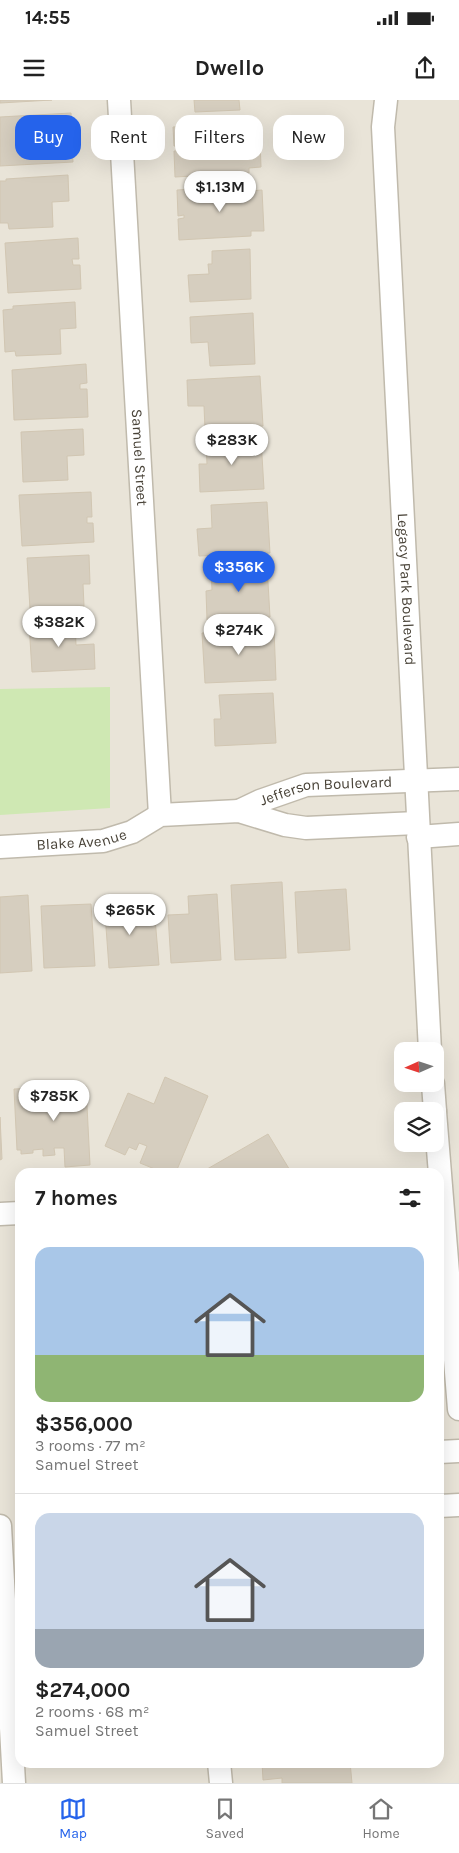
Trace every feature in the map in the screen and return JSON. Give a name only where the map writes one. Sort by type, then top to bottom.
[{"type":"street","name":"Samuel Street","points":[[119,100],[160,815]]},
{"type":"street","name":"Legacy Park Boulevard","points":[[375,100],[383,127]]},
{"type":"street","name":"Legacy Park Boulevard","points":[[386,100],[383,127],[417,830],[429,1042]]},
{"type":"street","name":"Jefferson Boulevard","points":[[239,811],[276,795],[306,785],[459,779]]},
{"type":"street","name":"Jefferson Boulevard","points":[[160,815],[239,811],[285,825],[306,828],[417,830],[459,834]]},
{"type":"street","name":"Blake Avenue","points":[[0,847],[103,841],[132,832],[160,815]]},
{"type":"street","points":[[438,1152],[440,1168]]},
{"type":"street","points":[[0,1214],[15,1213]]},
{"type":"street","points":[[444,1223],[459,1409]]},
{"type":"street","points":[[444,1452],[459,1451]]},
{"type":"street","points":[[444,1506],[459,1505]]},
{"type":"street","points":[[0,1526],[14,1783]]},
{"type":"street","points":[[220,1768],[221,1783]]},
{"type":"shaded area","points":[[0,100],[459,100],[459,1783],[0,1783]]},
{"type":"green space","points":[[110,687],[110,808],[0,815],[0,689]]},
{"type":"building","points":[[0,100],[52,100],[0,103]]},
{"type":"building","points":[[194,100],[239,100],[240,110],[195,112]]},
{"type":"building","points":[[71,113],[71,115],[36,115]]},
{"type":"building","points":[[15,116],[15,160],[73,160],[73,162],[0,166],[0,117]]},
{"type":"building","points":[[173,127],[175,127],[175,146],[174,146]]},
{"type":"building","points":[[174,151],[175,160],[261,160],[261,167],[249,168],[249,173],[175,177]]},
{"type":"building","points":[[68,175],[69,201],[52,202],[53,227],[9,229],[8,223],[0,223],[0,181]]},
{"type":"building","points":[[249,186],[249,191],[262,190],[264,231],[251,231],[251,236],[179,240],[178,219],[184,218],[184,215],[178,216],[177,190]]},
{"type":"building","points":[[78,238],[79,259],[72,259],[73,265],[80,265],[81,289],[8,293],[5,243]]},
{"type":"building","points":[[250,249],[251,299],[190,302],[188,275],[209,274],[208,264],[212,264],[212,251]]},
{"type":"building","points":[[75,302],[76,328],[60,329],[61,354],[16,356],[15,351],[5,352],[3,310],[13,309],[13,306]]},
{"type":"building","points":[[253,313],[255,364],[210,366],[208,342],[191,343],[190,317]]},
{"type":"building","points":[[86,364],[87,383],[80,384],[80,389],[87,389],[88,417],[14,420],[12,370]]},
{"type":"building","points":[[260,376],[263,426],[205,429],[204,406],[188,406],[187,380]]},
{"type":"building","points":[[83,429],[84,455],[67,456],[68,480],[23,482],[21,432]]},
{"type":"building","points":[[261,439],[264,489],[200,492],[199,464],[207,464],[206,442]]},
{"type":"building","points":[[91,492],[92,517],[87,517],[87,523],[93,523],[94,542],[22,546],[19,495]]},
{"type":"building","points":[[267,502],[270,553],[199,556],[197,529],[212,528],[211,505]]},
{"type":"building","points":[[89,555],[90,584],[83,584],[84,606],[30,609],[27,558]]},
{"type":"building","points":[[267,565],[270,617],[207,620],[206,591],[212,590],[211,568]]},
{"type":"building","points":[[75,620],[76,645],[94,644],[95,669],[32,672],[29,623]]},
{"type":"building","points":[[274,629],[276,680],[205,683],[202,633]]},
{"type":"building","points":[[273,693],[276,743],[215,746],[214,719],[221,719],[219,695]]},
{"type":"building","points":[[282,882],[286,958],[235,960],[231,885]]},
{"type":"building","points":[[346,889],[350,950],[298,953],[295,892]]},
{"type":"building","points":[[217,894],[221,960],[171,963],[168,915],[189,914],[188,896]]},
{"type":"building","points":[[28,895],[32,971],[0,973],[0,897]]},
{"type":"building","points":[[136,898],[138,919],[155,918],[159,965],[109,968],[104,900]]},
{"type":"building","points":[[91,904],[95,966],[44,968],[41,906]]},
{"type":"building","points":[[165,1077],[208,1096],[178,1168],[152,1168],[140,1163],[147,1146],[139,1143],[136,1150],[129,1147],[125,1155],[105,1146],[128,1093],[154,1104]]},
{"type":"building","points":[[86,1086],[90,1165],[65,1167],[64,1148],[54,1148],[55,1155],[43,1156],[43,1149],[33,1150],[33,1153],[21,1154],[21,1150],[17,1150],[14,1089]]},
{"type":"building","points":[[0,1117],[2,1159],[0,1160]]},
{"type":"building","points":[[268,1134],[289,1168],[209,1168]]},
{"type":"building","points":[[262,1768],[351,1768],[352,1783],[282,1783],[282,1778],[263,1780]]}]
